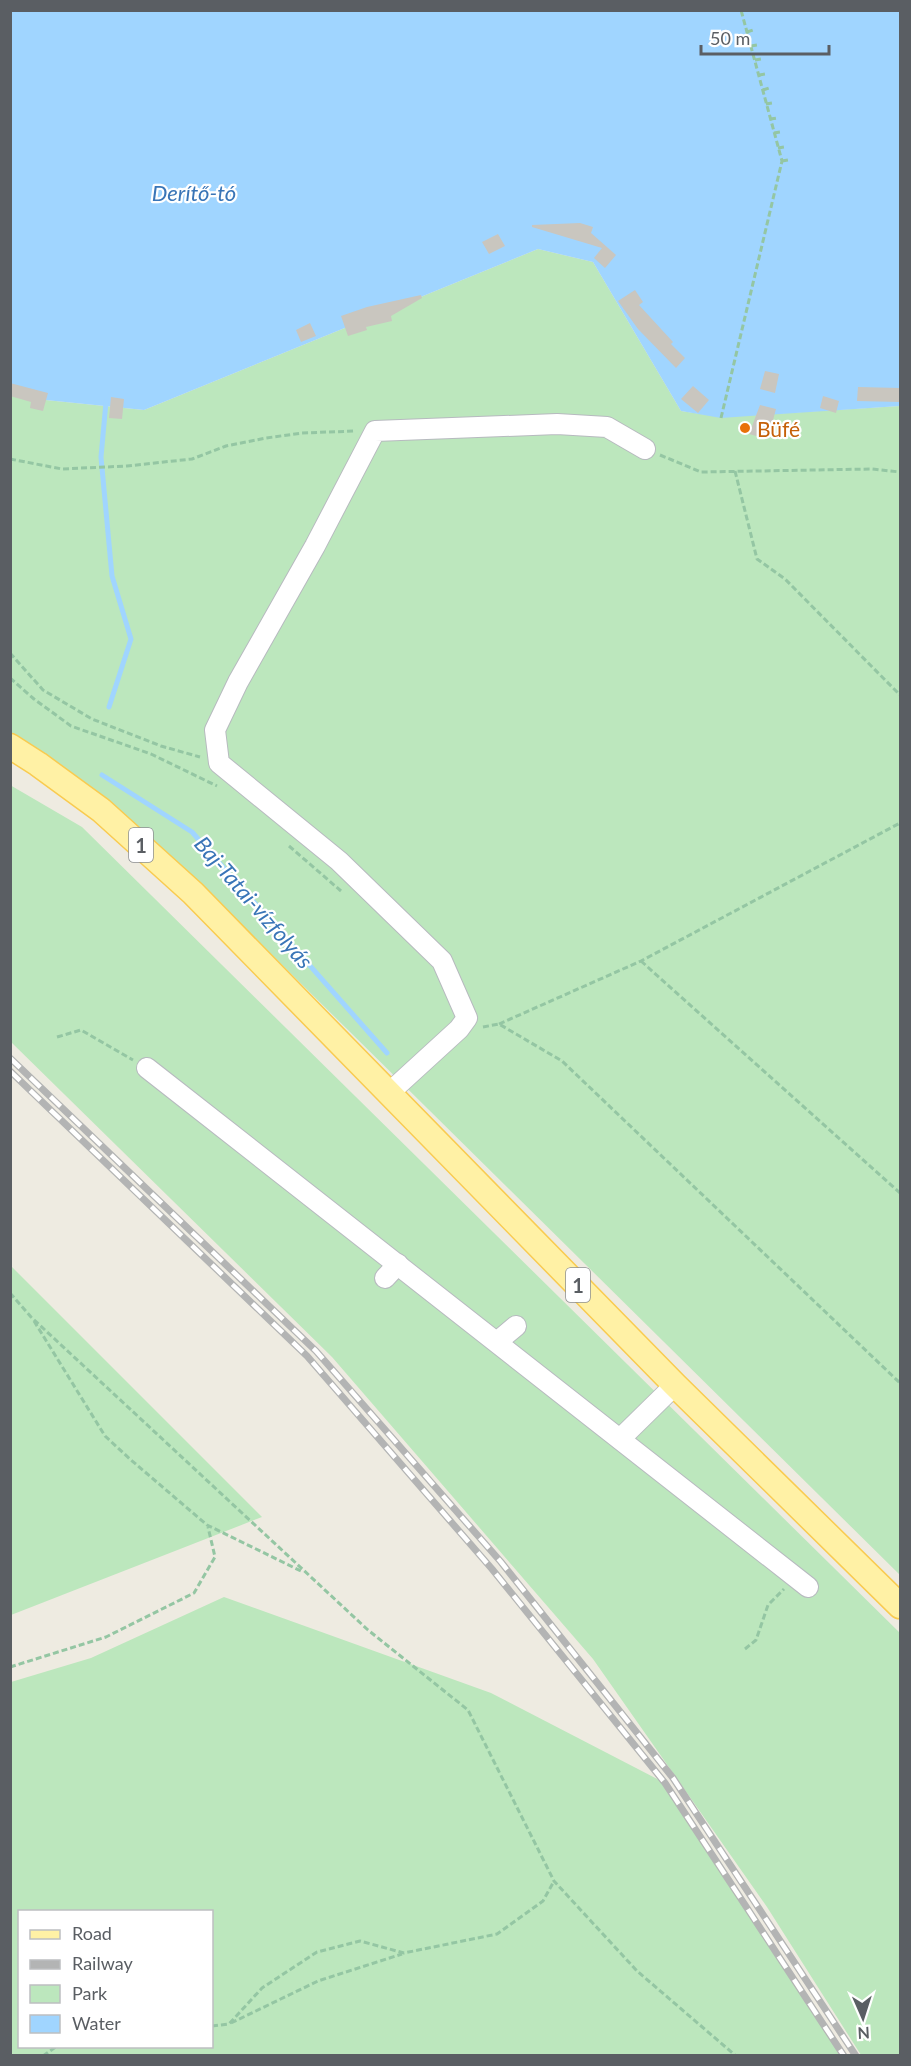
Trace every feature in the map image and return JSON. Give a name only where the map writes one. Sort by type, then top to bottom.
[{"type":"main road","name":"1","points":[[10,746],[73,789],[139,843],[193,893],[675,1385],[900,1606]]},
{"type":"street","points":[[390,1093],[459,1029],[467,1018],[442,961],[339,861],[219,763],[215,730],[238,682],[315,546],[375,430],[556,424],[607,427],[645,449]]},
{"type":"street","points":[[147,1068],[391,1271],[497,1342],[802,1582]]},
{"type":"street","points":[[497,1342],[516,1326]]},
{"type":"street","points":[[620,1439],[675,1385]]},
{"type":"path","points":[[721,417],[782,161],[741,10],[735,12]]},
{"type":"path","points":[[739,26],[745,25]]},
{"type":"path","points":[[747,32],[753,30]]},
{"type":"path","points":[[743,40],[749,39]]},
{"type":"path","points":[[751,46],[757,45]]},
{"type":"path","points":[[747,55],[753,54]]},
{"type":"path","points":[[755,60],[761,59]]},
{"type":"path","points":[[750,69],[757,67]]},
{"type":"path","points":[[759,75],[765,74]]},
{"type":"path","points":[[754,84],[761,82]]},
{"type":"path","points":[[763,90],[769,88]]},
{"type":"path","points":[[758,98],[764,97]]},
{"type":"path","points":[[766,104],[772,102]]},
{"type":"path","points":[[770,119],[777,118]]},
{"type":"path","points":[[774,133],[780,132]]},
{"type":"path","points":[[778,148],[784,147]]},
{"type":"path","points":[[782,161],[788,160]]},
{"type":"path","points":[[10,459],[62,469],[108,467],[192,459],[226,446],[293,434],[375,430]]},
{"type":"path","points":[[645,449],[701,471],[872,469],[900,472]]},
{"type":"path","points":[[735,471],[757,559],[785,579],[900,695]]},
{"type":"path","points":[[10,653],[43,690],[92,719],[161,746],[219,763]]},
{"type":"path","points":[[10,678],[71,726],[151,754],[221,788]]},
{"type":"path","points":[[459,1029],[500,1024],[641,961],[900,823]]},
{"type":"path","points":[[283,841],[344,894]]},
{"type":"path","points":[[641,961],[900,1193]]},
{"type":"path","points":[[500,1024],[562,1061],[900,1383]]},
{"type":"path","points":[[57,1037],[81,1030],[147,1068]]},
{"type":"path","points":[[10,1293],[31,1317],[368,1630],[468,1710],[554,1881],[637,1971],[736,2055]]},
{"type":"path","points":[[31,1317],[105,1436],[207,1525],[308,1574]]},
{"type":"path","points":[[10,1666],[106,1636],[194,1593],[215,1557],[207,1525]]},
{"type":"path","points":[[745,1649],[756,1640],[768,1605],[802,1582]]},
{"type":"path","points":[[213,2026],[229,2024],[318,1981],[404,1953],[497,1934],[543,1902],[554,1881]]},
{"type":"path","points":[[229,2024],[262,1988],[317,1952],[360,1941],[404,1953]]},
{"type":"green space","points":[[538,249],[593,262],[681,411],[721,417],[900,406],[900,1575],[267,950],[109,804],[11,746],[10,392],[16,397],[144,410]]},
{"type":"green space","points":[[10,785],[82,827],[900,1633],[900,2055],[861,2055],[767,1907],[593,1659],[332,1357],[11,1042]]},
{"type":"green space","points":[[11,1266],[262,1517],[11,1615]]},
{"type":"green space","points":[[224,1597],[491,1693],[665,1783],[844,2055],[11,2055],[11,1682],[91,1658]]},
{"type":"water","name":"Derítő-tó","points":[[10,11],[900,11],[900,406],[721,418],[681,411],[593,262],[538,249],[144,410],[16,397],[10,392]]},
{"type":"building","points":[[580,223],[593,227],[591,233],[616,255],[605,268],[594,258],[602,248],[532,227],[532,225]]},
{"type":"building","points":[[498,234],[505,246],[489,254],[482,242]]},
{"type":"building","points":[[635,290],[643,302],[639,305],[685,358],[676,368],[638,329],[618,301]]},
{"type":"building","points":[[421,295],[422,298],[391,316],[392,321],[366,327],[367,330],[348,336],[341,316],[367,307]]},
{"type":"building","points":[[310,323],[316,336],[301,342],[296,330]]},
{"type":"building","points":[[765,371],[779,374],[775,393],[760,389]]},
{"type":"building","points":[[10,383],[48,393],[43,411],[30,408],[31,402],[10,396]]},
{"type":"building","points":[[693,386],[709,400],[698,413],[681,399]]},
{"type":"building","points":[[858,387],[900,388],[900,402],[857,401]]},
{"type":"building","points":[[823,396],[839,401],[836,413],[820,408]]},
{"type":"building","points":[[111,397],[124,399],[122,419],[109,418]]},
{"type":"building","points":[[760,405],[776,409],[768,439],[749,434]]},
{"type":"waterway","name":"Baj-Tatai-vízfolyás","points":[[106,402],[101,457],[112,576],[131,639],[109,707]]},
{"type":"waterway","name":"Baj-Tatai-vízfolyás","points":[[102,775],[192,832],[387,1053]]},
{"type":"railway","points":[[10,1058],[316,1351],[501,1562],[673,1778],[856,2056]]},
{"type":"railway","points":[[10,1071],[307,1356],[492,1569],[665,1783],[844,2056]]},
{"type":"place","name":"Büfé","points":[[745,428]]}]
